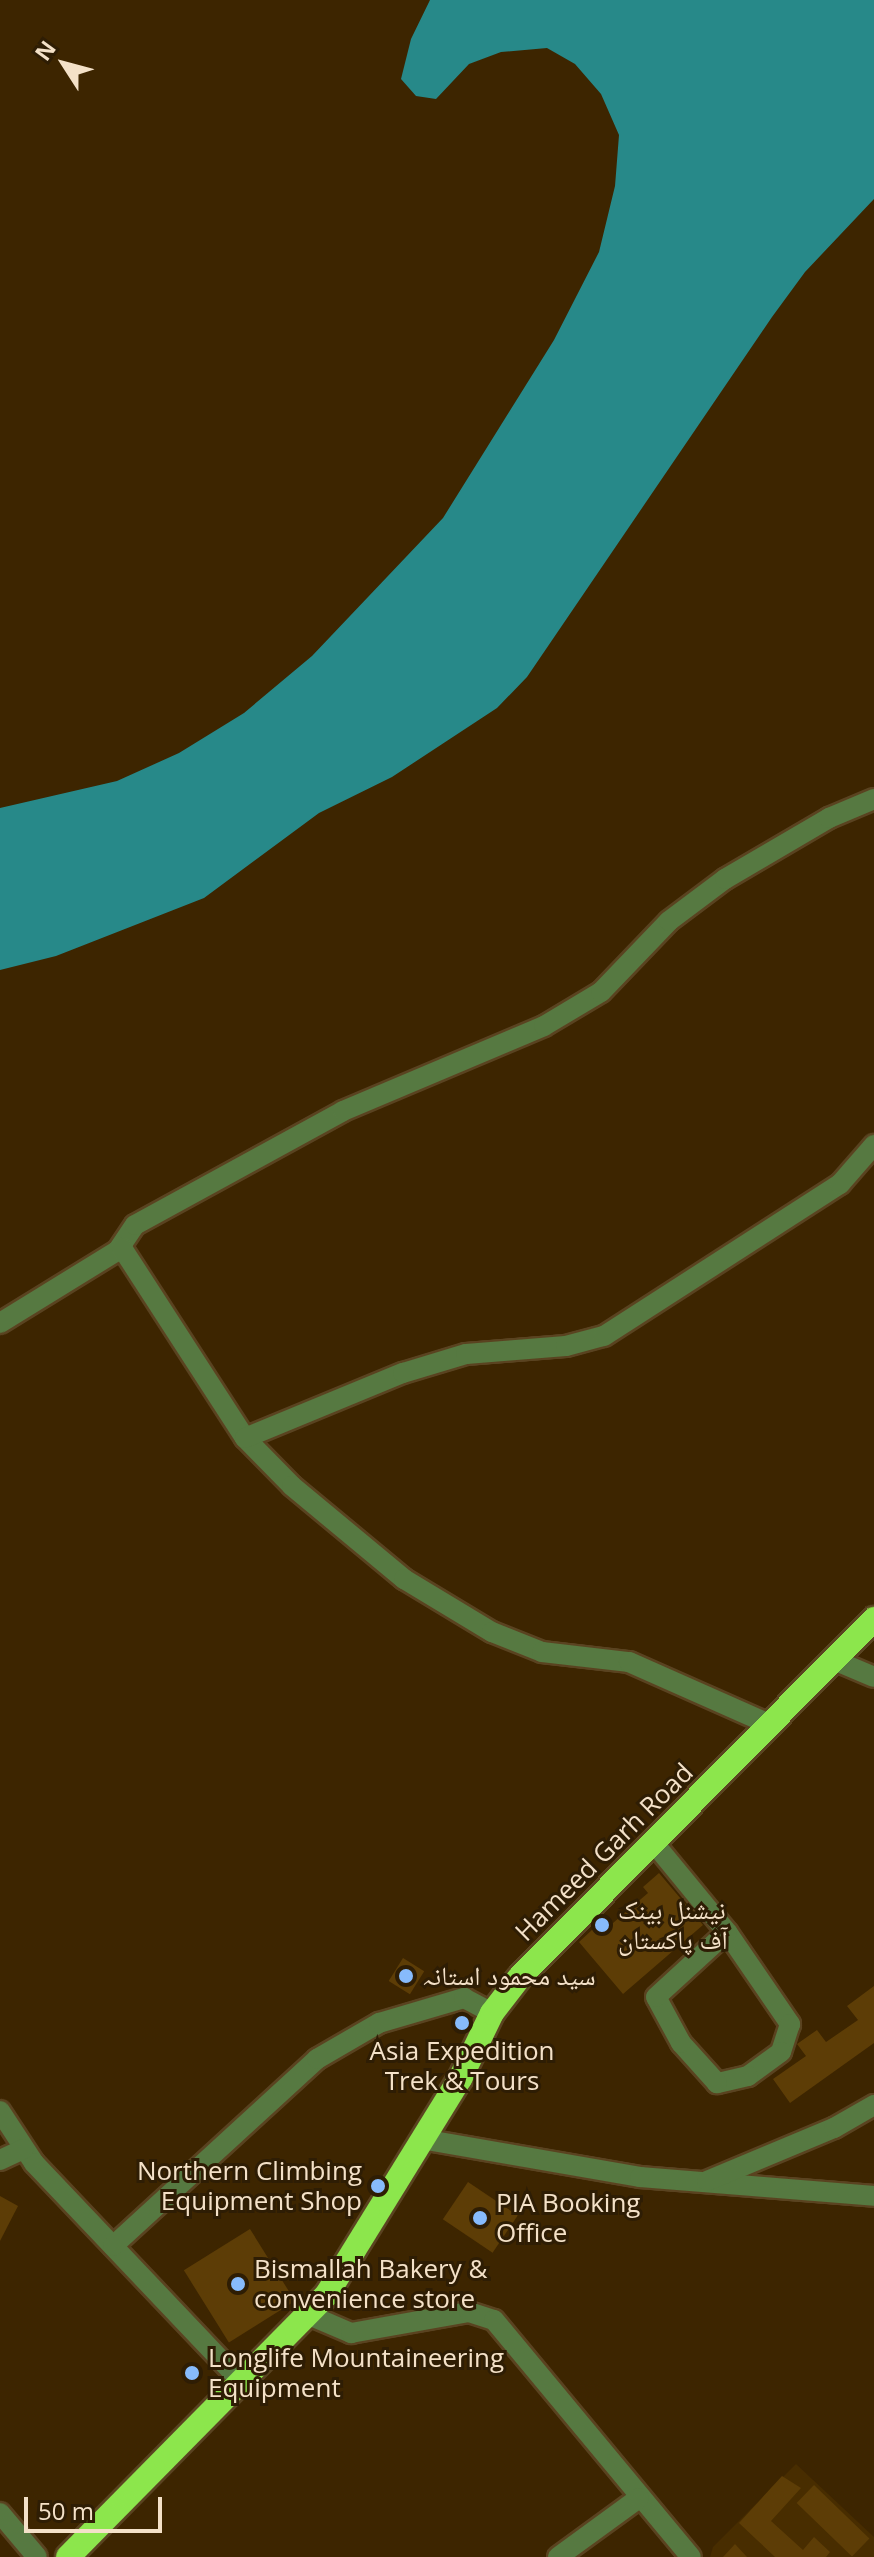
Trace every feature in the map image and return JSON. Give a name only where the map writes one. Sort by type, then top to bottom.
[{"type":"highway","name":"Hameed Garh Road","points":[[68,2557],[309,2315],[359,2246],[460,2079],[492,2013],[519,1978],[874,1619]]},
{"type":"street","points":[[118,1250],[135,1225],[343,1111],[544,1026],[601,992],[669,921],[725,879],[829,818],[874,799]]},
{"type":"street","points":[[245,1438],[403,1373],[466,1354],[566,1346],[604,1336],[840,1184],[874,1145]]},
{"type":"street","points":[[0,1323],[122,1248],[245,1438],[292,1486],[404,1579],[451,1609],[542,1652],[643,1667],[769,1724]]},
{"type":"street","points":[[834,1660],[874,1677]]},
{"type":"street","points":[[653,1842],[727,1932],[783,2009],[790,2036],[781,2052],[748,2076],[717,2083],[681,2043],[656,1997],[727,1932]]},
{"type":"street","points":[[113,2246],[317,2059],[379,2023],[464,1998],[492,2013]]},
{"type":"street","points":[[704,2182],[834,2128],[874,2105]]},
{"type":"street","points":[[0,2111],[24,2149],[242,2382]]},
{"type":"street","points":[[422,2139],[704,2182],[874,2196]]},
{"type":"street","points":[[0,2160],[24,2149]]},
{"type":"street","points":[[309,2315],[351,2333],[483,2314],[508,2331],[639,2498],[691,2557]]},
{"type":"street","points":[[558,2557],[639,2498]]},
{"type":"street","points":[[0,2513],[37,2557]]},
{"type":"shaded area","points":[[796,2464],[874,2537],[874,2557],[710,2557],[713,2547]]},
{"type":"water","points":[[430,0],[874,0],[874,199],[805,272],[527,677],[497,708],[392,777],[319,813],[204,898],[56,956],[0,970],[0,808],[117,781],[179,753],[244,713],[312,656],[443,518],[554,340],[599,252],[615,186],[619,135],[601,94],[575,64],[547,48],[501,52],[469,64],[436,99],[416,96],[401,79],[411,39]]},
{"type":"building","points":[[659,1873],[703,1925],[623,1994],[579,1942],[593,1929],[599,1935],[648,1893],[643,1887]]},
{"type":"building","name":"سید محمود استانہ","points":[[403,1958],[424,1971],[410,1994],[389,1981]]},
{"type":"building","points":[[874,1986],[874,2043],[790,2103],[773,2079],[806,2056],[797,2044],[817,2030],[826,2042],[858,2020],[847,2006]]},
{"type":"building","name":"PIA Booking Office","points":[[468,2182],[518,2216],[493,2253],[443,2219]]},
{"type":"building","points":[[0,2196],[18,2206],[0,2241]]},
{"type":"building","name":"Bismallah Bakery & convenience store","points":[[250,2229],[295,2301],[229,2342],[184,2270]]},
{"type":"building","points":[[782,2476],[801,2488],[771,2521],[803,2550],[814,2537],[830,2552],[826,2557],[775,2557],[739,2523]]},
{"type":"building","points":[[814,2485],[869,2538],[852,2556],[797,2503]]},
{"type":"building","points":[[735,2544],[747,2557],[723,2557]]},
{"type":"place","name":"نیشنل بینک آف پاکستان","points":[[602,1925]]},
{"type":"place","name":"سید محمود استانہ","points":[[406,1976]]},
{"type":"place","name":"Asia Expedition Trek & Tours","points":[[462,2023]]},
{"type":"place","name":"Northern Climbing Equipment Shop","points":[[378,2186]]},
{"type":"place","name":"PIA Booking Office","points":[[480,2218]]},
{"type":"place","name":"Bismallah Bakery & convenience store","points":[[238,2284]]},
{"type":"place","name":"Longlife Mountaineering Equipment","points":[[192,2373]]}]
